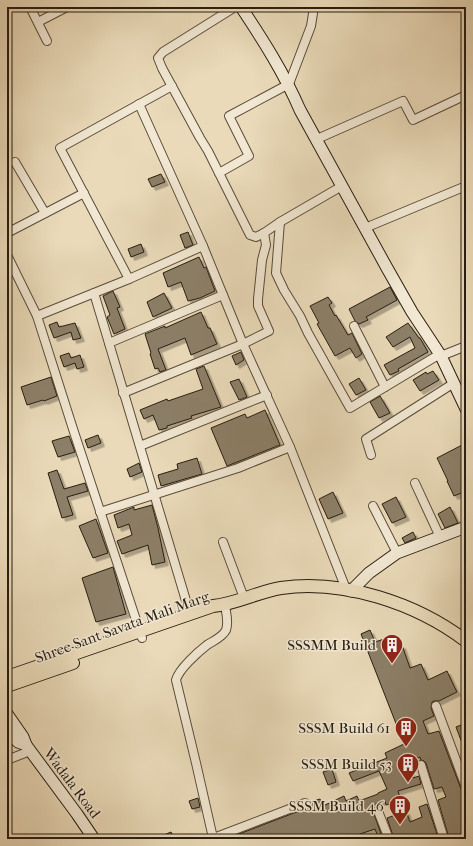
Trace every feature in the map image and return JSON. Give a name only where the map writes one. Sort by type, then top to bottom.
[{"type":"main road","name":"Shree Sant Savata Mali Marg","points":[[7,677],[215,612],[226,605],[244,598],[271,590],[288,587],[324,587],[349,590],[406,606],[442,624],[466,641]]},
{"type":"main road","name":"Shree Sant Savata Mali Marg","points":[[7,686],[190,614],[213,606],[226,605]]},
{"type":"street","points":[[30,7],[47,41]]},
{"type":"street","points":[[38,22],[67,7]]},
{"type":"street","points":[[235,7],[164,52],[158,58],[219,173],[250,236],[256,237],[264,233],[342,186]]},
{"type":"street","points":[[241,7],[266,44],[289,84],[300,110],[412,312],[441,355],[466,409]]},
{"type":"street","points":[[219,173],[249,156],[229,116],[289,84],[311,26],[314,7]]},
{"type":"street","points":[[129,279],[60,148],[172,86]]},
{"type":"street","points":[[316,139],[403,101],[413,120],[466,95]]},
{"type":"street","points":[[139,104],[203,246],[243,344],[290,447],[349,590],[369,573],[397,553],[466,527]]},
{"type":"street","points":[[15,162],[45,213]]},
{"type":"street","points":[[366,228],[466,186]]},
{"type":"street","points":[[7,233],[84,193]]},
{"type":"street","points":[[280,222],[276,272],[284,290],[300,316],[350,408],[441,355],[466,346]]},
{"type":"street","points":[[124,393],[243,344],[269,331],[258,306],[262,260],[266,245],[264,233]]},
{"type":"street","points":[[37,316],[129,279],[203,246]]},
{"type":"street","points":[[7,255],[37,316],[141,634]]},
{"type":"street","points":[[94,293],[190,614]]},
{"type":"street","points":[[109,343],[223,295]]},
{"type":"street","points":[[354,326],[385,387]]},
{"type":"street","points":[[372,455],[366,439],[454,383]]},
{"type":"street","points":[[140,446],[267,395]]},
{"type":"street","points":[[100,512],[238,468],[290,447]]},
{"type":"street","points":[[415,484],[440,537]]},
{"type":"street","points":[[373,506],[397,553]]},
{"type":"street","points":[[223,542],[244,598]]},
{"type":"street","points":[[226,605],[228,622],[226,631],[195,656],[178,675],[176,680],[212,839],[304,803]]},
{"type":"street","points":[[436,706],[466,787]]},
{"type":"street","name":"Wadala Road","points":[[7,714],[23,737],[28,748],[94,839]]},
{"type":"street","name":"Wadala Road","points":[[7,731],[18,742],[28,748]]},
{"type":"street","points":[[7,760],[28,748]]},
{"type":"street","points":[[421,764],[444,839]]},
{"type":"street","points":[[378,811],[390,839]]},
{"type":"building","points":[[161,174],[165,182],[152,187],[148,179]]},
{"type":"building","points":[[188,232],[193,245],[185,248],[180,235]]},
{"type":"building","points":[[141,244],[144,252],[131,257],[128,249]]},
{"type":"building","points":[[199,257],[204,268],[206,267],[215,291],[200,298],[188,301],[181,282],[168,287],[163,273]]},
{"type":"building","points":[[390,287],[397,300],[366,317],[368,320],[359,324],[355,321],[349,309]]},
{"type":"building","points":[[113,291],[120,307],[117,308],[125,329],[114,334],[107,317],[110,315],[103,296]]},
{"type":"building","points":[[164,293],[172,308],[153,317],[147,302]]},
{"type":"building","points":[[328,297],[332,303],[329,305],[335,316],[336,315],[348,335],[352,333],[362,354],[356,358],[350,348],[335,356],[317,324],[319,323],[310,306]]},
{"type":"building","points":[[201,312],[217,344],[191,355],[185,338],[158,349],[166,370],[160,372],[158,368],[155,369],[145,334],[165,326],[165,328]]},
{"type":"building","points":[[57,322],[59,327],[75,323],[81,338],[73,340],[71,332],[54,338],[49,325]]},
{"type":"building","points":[[408,323],[420,338],[428,352],[398,369],[399,371],[390,375],[384,365],[415,348],[410,337],[393,347],[386,337]]},
{"type":"building","points":[[241,352],[244,360],[236,365],[232,356]]},
{"type":"building","points":[[69,353],[71,358],[80,355],[84,367],[77,369],[75,363],[64,367],[60,356]]},
{"type":"building","points":[[204,366],[221,407],[191,416],[192,418],[159,430],[153,415],[144,419],[140,410],[167,399],[168,401],[203,389],[196,369]]},
{"type":"building","points":[[433,371],[439,380],[420,391],[413,380],[426,372],[427,374]]},
{"type":"building","points":[[51,377],[57,396],[27,405],[21,387]]},
{"type":"building","points":[[359,378],[366,390],[356,395],[349,384]]},
{"type":"building","points":[[239,379],[247,397],[239,400],[230,382]]},
{"type":"building","points":[[380,396],[390,413],[379,418],[370,402]]},
{"type":"building","points":[[265,410],[280,445],[227,466],[211,428],[245,414],[247,418]]},
{"type":"building","points":[[98,435],[101,443],[88,448],[85,440]]},
{"type":"building","points":[[69,436],[75,452],[58,457],[52,441]]},
{"type":"building","points":[[464,444],[466,448],[466,491],[454,496],[437,458]]},
{"type":"building","points":[[197,458],[202,474],[161,486],[158,475],[178,469],[177,464]]},
{"type":"building","points":[[139,463],[142,472],[130,477],[127,469]]},
{"type":"building","points":[[57,470],[64,489],[85,483],[88,491],[67,497],[73,515],[62,518],[48,473]]},
{"type":"building","points":[[333,492],[343,513],[328,519],[319,499]]},
{"type":"building","points":[[396,497],[406,517],[392,523],[382,504]]},
{"type":"building","points":[[152,505],[165,562],[152,565],[148,545],[122,554],[117,541],[132,535],[129,524],[118,528],[114,515],[134,507],[134,510]]},
{"type":"building","points":[[450,507],[458,523],[445,528],[438,514]]},
{"type":"building","points":[[96,519],[108,553],[93,558],[79,526]]},
{"type":"building","points":[[413,532],[416,538],[405,543],[402,538]]},
{"type":"building","points":[[113,567],[126,614],[96,622],[82,578]]},
{"type":"building","points":[[370,630],[375,642],[384,639],[389,650],[402,645],[410,668],[421,664],[428,680],[447,671],[457,692],[439,701],[432,702],[431,708],[434,716],[423,721],[428,734],[439,731],[461,789],[466,792],[466,832],[449,838],[438,800],[446,797],[442,787],[434,789],[426,763],[421,760],[420,757],[407,762],[413,778],[419,776],[421,784],[398,791],[401,800],[386,805],[385,800],[371,806],[383,839],[379,839],[375,829],[360,834],[362,839],[348,839],[347,834],[332,839],[331,836],[323,839],[226,839],[307,808],[310,802],[320,799],[323,806],[344,796],[346,801],[357,796],[359,801],[387,789],[379,771],[353,781],[349,773],[387,758],[385,753],[404,744],[361,634]]},
{"type":"building","points":[[466,723],[466,751],[465,751],[456,727]]},
{"type":"building","points":[[332,769],[336,782],[328,785],[323,772]]},
{"type":"building","points":[[198,798],[200,807],[192,809],[189,801]]},
{"type":"building","points":[[427,804],[438,837],[432,839],[394,839],[387,818],[406,811],[410,822],[422,817],[419,807]]},
{"type":"building","points":[[171,832],[175,839],[155,839]]},
{"type":"place","name":"SSSMM Build","points":[[392,664]]},
{"type":"place","name":"SSSM Build 61","points":[[406,748]]},
{"type":"place","name":"SSSM Build 53","points":[[408,784]]},
{"type":"place","name":"SSSM Build 46","points":[[400,826]]}]
